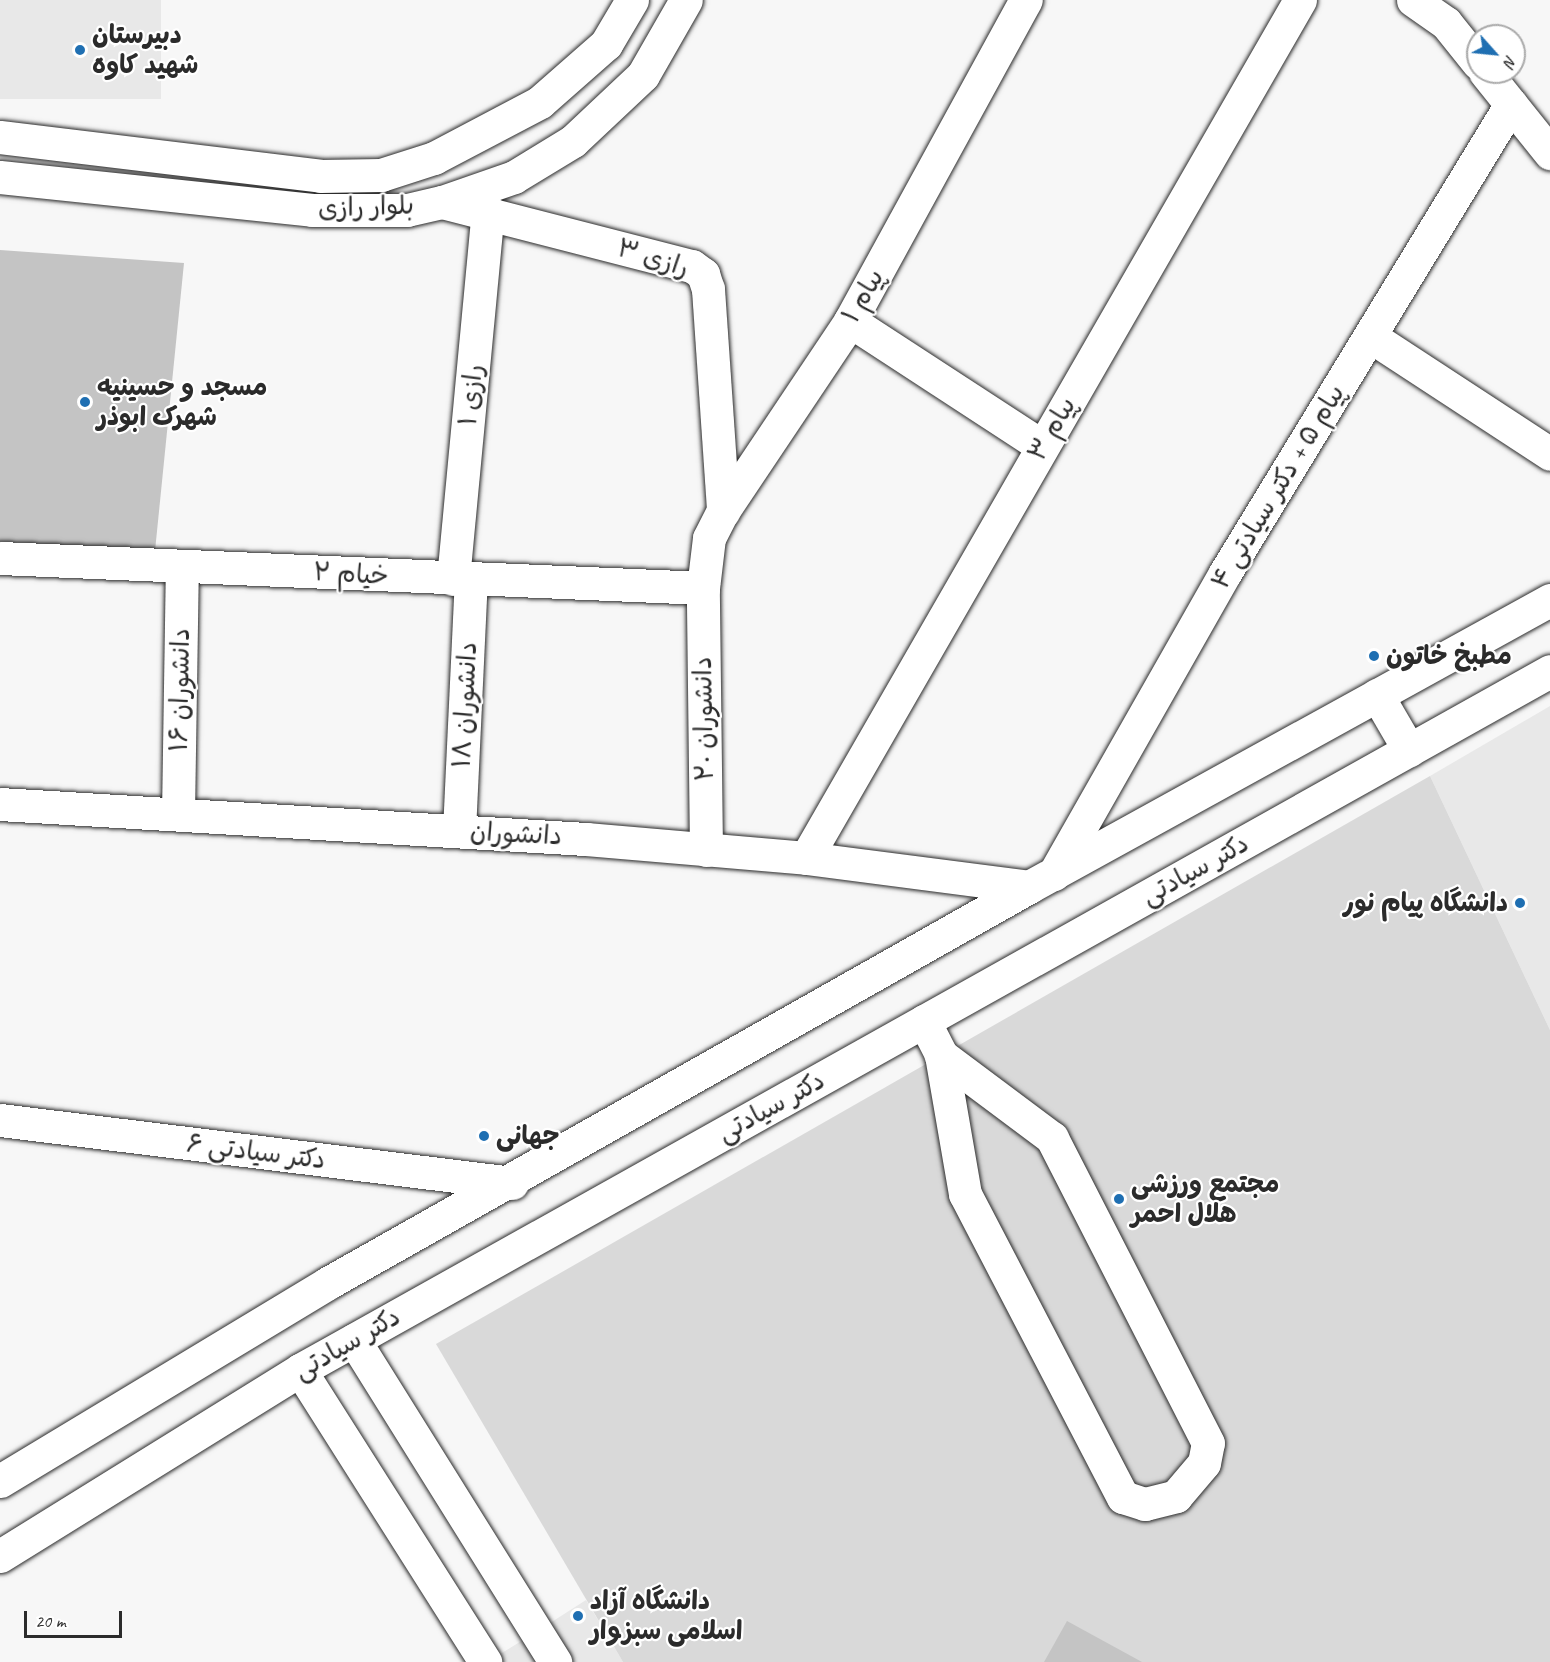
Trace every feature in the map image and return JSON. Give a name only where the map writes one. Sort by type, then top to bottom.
[{"type":"street","name":"بلوار رازی","points":[[0,137],[320,176],[381,175],[434,159],[540,102],[606,44],[632,0]]},
{"type":"street","name":"بلوار رازی","points":[[0,177],[312,210],[407,210],[442,202],[514,177],[573,141],[643,75],[686,0]]},
{"type":"street","name":"پیام ۱","points":[[703,588],[709,537],[723,511],[850,321],[1026,0]]},
{"type":"street","name":"پیام ۳","points":[[806,858],[1300,0]]},
{"type":"street","points":[[1413,0],[1446,23],[1466,48]]},
{"type":"street","points":[[1495,84],[1549,148]]},
{"type":"street","name":"پیام ۵ + دکتر سیادتی ۴","points":[[1042,880],[1225,573],[1511,104]]},
{"type":"street","name":"رازی ۳","points":[[442,202],[488,211],[692,266],[703,274],[708,289],[723,511]]},
{"type":"street","name":"رازی ۱","points":[[462,579],[488,211]]},
{"type":"street","points":[[850,321],[1042,446]]},
{"type":"street","points":[[1370,336],[1550,454]]},
{"type":"street","name":"خیام ۲","points":[[0,558],[703,588]]},
{"type":"street","name":"دانشوران ۱۶","points":[[178,814],[182,566]]},
{"type":"street","name":"دانشوران ۱۸","points":[[459,831],[462,579]]},
{"type":"street","name":"دانشوران ۲۰","points":[[703,588],[706,850]]},
{"type":"street","points":[[0,1481],[328,1283],[512,1183],[1042,880],[1550,600]]},
{"type":"street","name":"دکتر سیادتی","points":[[0,1556],[300,1370],[1550,670]]},
{"type":"street","points":[[1377,696],[1409,750]]},
{"type":"street","name":"دانشوران","points":[[0,804],[459,831],[806,858],[1042,880]]},
{"type":"street","points":[[924,1022],[941,1055],[965,1194],[1123,1497],[1145,1504],[1176,1496],[1204,1462],[1208,1443],[1052,1138],[941,1055]]},
{"type":"street","name":"دکتر سیادتی ۶","points":[[0,1120],[512,1183]]},
{"type":"street","points":[[354,1340],[555,1662]]},
{"type":"street","points":[[300,1370],[485,1662]]},
{"type":"shaded area","name":"دبیرستان شهید کاوه","points":[[0,0],[161,0],[161,99],[0,99]]},
{"type":"shaded area","name":"دانشگاه پیام نور","points":[[1550,706],[1550,1030],[1430,776]]},
{"type":"shaded area","name":"مجتمع ورزشی هلال احمر","points":[[1430,776],[1550,1030],[1550,1662],[623,1662],[436,1344]]},
{"type":"shaded area","name":"دانشگاه آزاد اسلامی سبزوار","points":[[586,1600],[623,1662],[487,1662],[536,1632]]},
{"type":"building","name":"مسجد و حسینیه شهرک ابوذر","points":[[0,250],[184,263],[155,551],[0,541]]},
{"type":"building","points":[[1067,1621],[1142,1662],[1044,1662]]},
{"type":"place","name":"دبیرستان شهید کاوه","points":[[80,50]]},
{"type":"place","name":"مسجد و حسینیه شهرک ابوذر","points":[[85,402]]},
{"type":"place","name":"مطبخ خاتون","points":[[1374,656]]},
{"type":"place","name":"دانشگاه پیام نور","points":[[1520,903]]},
{"type":"place","name":"جهانی","points":[[484,1136]]},
{"type":"place","name":"مجتمع ورزشی هلال احمر","points":[[1119,1199]]},
{"type":"place","name":"دانشگاه آزاد اسلامی سبزوار","points":[[578,1616]]}]
